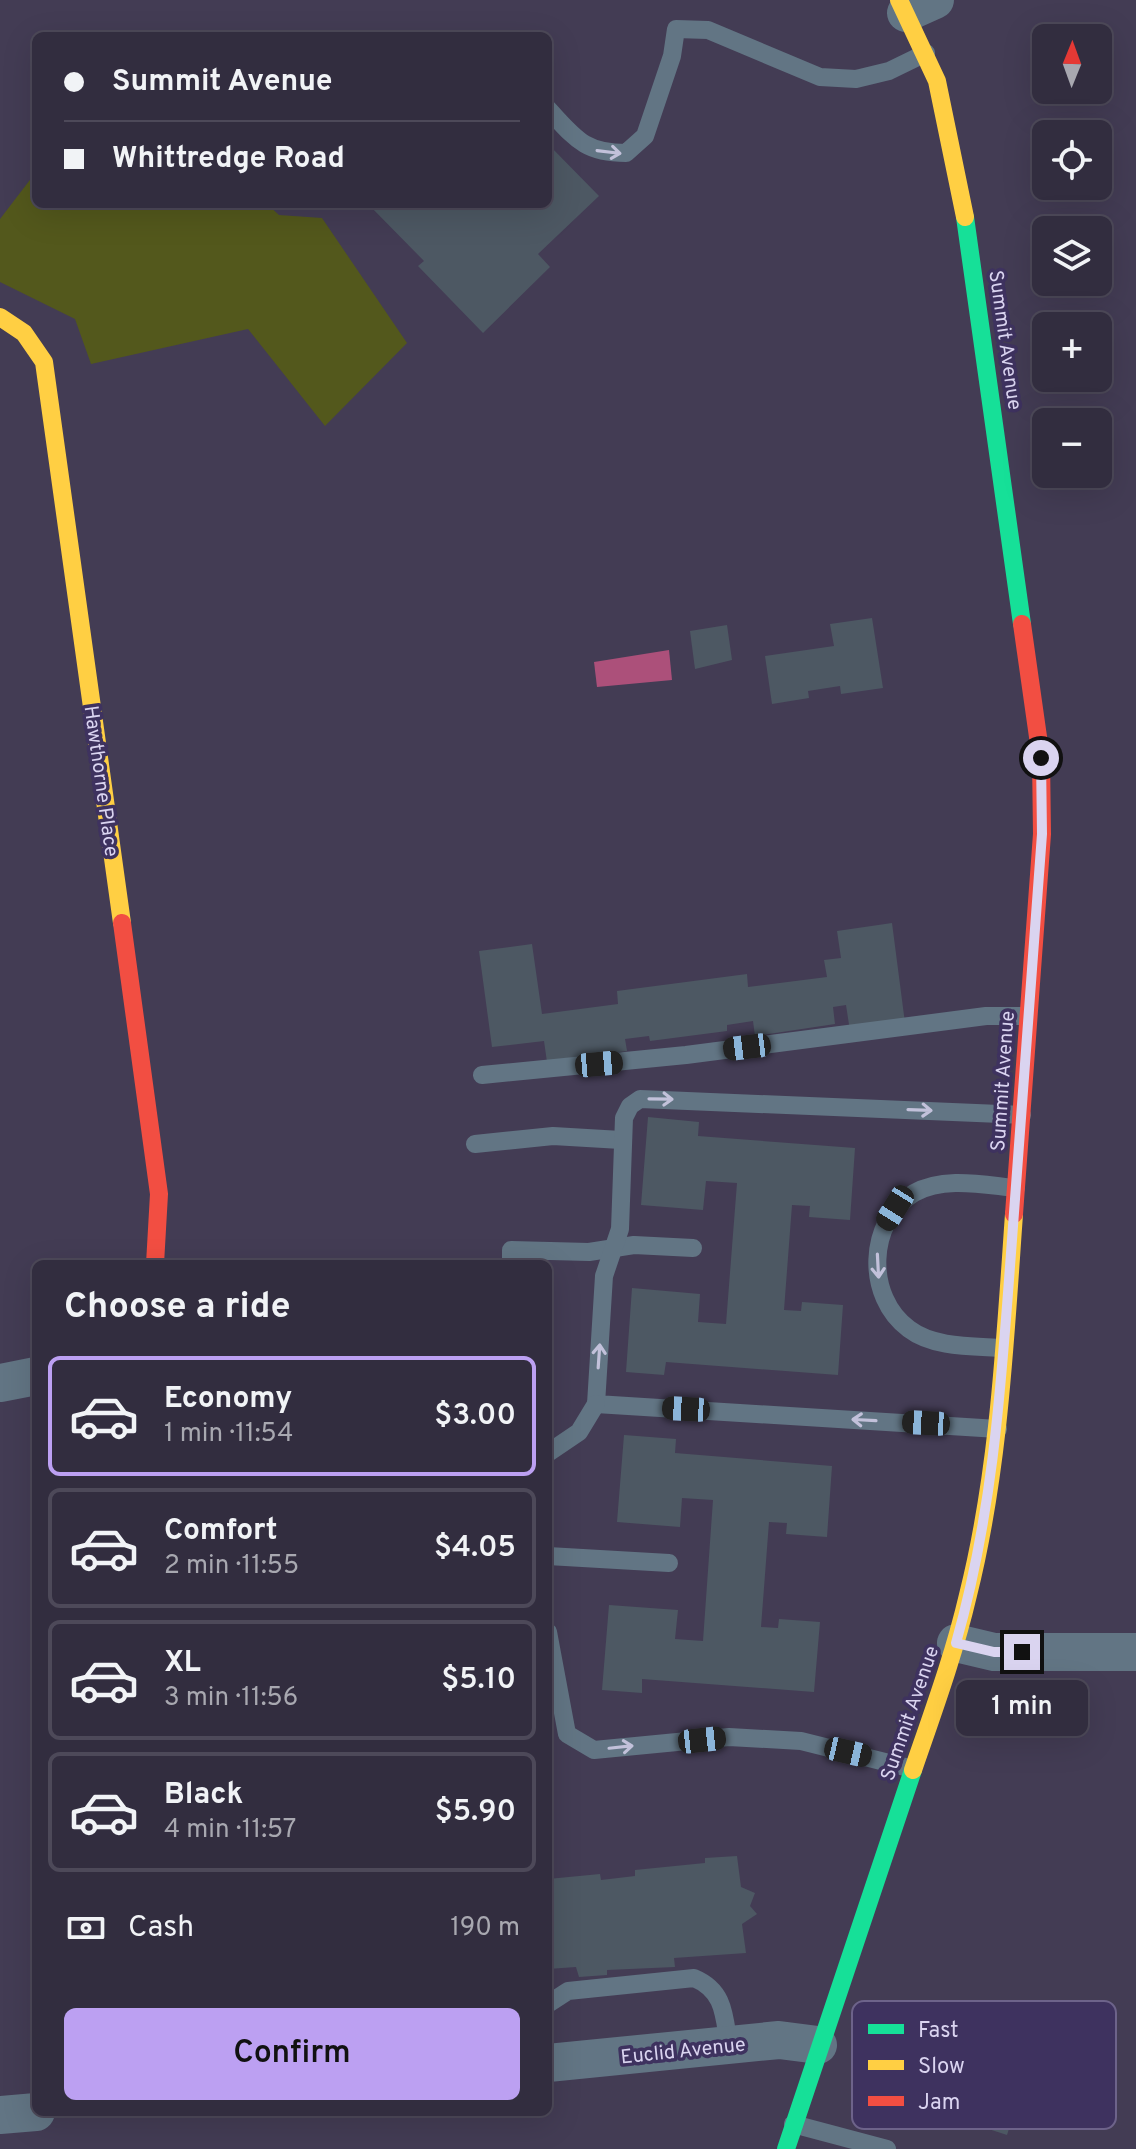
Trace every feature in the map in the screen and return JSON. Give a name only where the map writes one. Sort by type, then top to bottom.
[{"type":"street","name":"Summit Avenue","points":[[786,2149],[818,2045],[956,1643],[976,1574],[998,1429],[1042,834],[1041,758],[963,200],[937,81],[913,4]]},
{"type":"street","name":"Hawthorne Place","points":[[0,317],[24,333],[44,362],[159,1194],[157,1260]]},
{"type":"street","points":[[0,1383],[32,1377]]},
{"type":"street","points":[[956,1643],[994,1652],[1136,1652]]},
{"type":"street","name":"Euclid Avenue","points":[[552,2063],[779,2040],[818,2045]]},
{"type":"street","points":[[3,2149],[0,2115],[32,2112]]},
{"type":"lane","points":[[552,113],[582,145],[604,153],[626,153],[645,136],[672,56],[676,29],[708,30],[820,77],[856,79],[889,71],[926,53]]},
{"type":"lane","points":[[482,1075],[686,1055],[986,1016],[1028,1016]]},
{"type":"lane","points":[[552,1450],[579,1432],[596,1404],[604,1276],[620,1229],[621,1140],[624,1118],[630,1106],[640,1099],[1022,1115]]},
{"type":"lane","points":[[475,1144],[553,1136],[621,1140]]},
{"type":"lane","points":[[1004,1348],[934,1341],[909,1330],[892,1312],[886,1300],[876,1259],[883,1227],[895,1208],[915,1192],[945,1183],[1016,1188]]},
{"type":"lane","points":[[511,1260],[511,1250],[589,1252],[614,1247],[693,1248]]},
{"type":"lane","points":[[596,1404],[998,1429]]},
{"type":"lane","points":[[552,1556],[669,1563]]},
{"type":"lane","points":[[552,1653],[567,1734],[594,1750],[729,1737],[801,1741],[913,1769]]},
{"type":"lane","points":[[552,2001],[568,1991],[694,1978],[709,1985],[721,1998],[729,2046]]},
{"type":"lane","points":[[793,2124],[887,2149]]},
{"type":"green space","points":[[32,177],[32,208],[271,208],[279,215],[322,218],[407,343],[325,426],[248,329],[91,364],[75,319],[0,282],[0,219]]},
{"type":"shaded area","points":[[669,650],[672,680],[597,687],[594,662]]},
{"type":"building","points":[[552,148],[599,196],[538,254],[550,267],[483,333],[418,266],[424,261],[372,208],[552,208]]},
{"type":"building","points":[[872,618],[883,688],[841,694],[840,686],[808,691],[809,698],[772,704],[765,656],[834,646],[830,624]]},
{"type":"building","points":[[727,625],[732,660],[695,669],[690,631]]},
{"type":"building","points":[[892,923],[905,1023],[850,1031],[846,1005],[833,1007],[835,1024],[755,1036],[753,1021],[727,1025],[727,1031],[650,1041],[649,1036],[625,1039],[627,1051],[547,1062],[544,1041],[492,1047],[479,951],[532,944],[542,1014],[618,1004],[617,991],[747,974],[748,987],[827,977],[824,960],[841,958],[837,931]]},
{"type":"building","points":[[648,1117],[699,1122],[698,1136],[855,1148],[850,1220],[809,1217],[810,1206],[792,1205],[784,1310],[801,1311],[802,1302],[843,1305],[838,1375],[666,1362],[664,1375],[626,1372],[632,1288],[700,1294],[698,1322],[726,1324],[737,1183],[706,1181],[703,1210],[641,1205]]},
{"type":"building","points":[[624,1435],[676,1439],[675,1453],[832,1466],[827,1537],[786,1534],[787,1523],[769,1522],[761,1627],[778,1628],[779,1619],[820,1622],[814,1692],[642,1679],[642,1693],[602,1690],[609,1605],[678,1610],[675,1639],[703,1641],[713,1500],[682,1498],[680,1527],[617,1522]]},
{"type":"building","points":[[737,1856],[741,1887],[755,1893],[750,1906],[757,1914],[742,1924],[746,1953],[674,1958],[675,1967],[607,1970],[607,1975],[579,1977],[576,1967],[552,1969],[552,1879],[600,1874],[601,1880],[635,1876],[635,1870],[705,1863],[705,1858]]},
{"type":"building","points":[[989,2129],[1009,2129],[1007,2135]]},
{"type":"traffic: fast","points":[[965,217],[1022,624]]},
{"type":"traffic: fast","points":[[786,2149],[913,1770]]},
{"type":"traffic: slow","points":[[899,0],[937,81],[965,217]]},
{"type":"traffic: slow","points":[[0,317],[24,333],[44,362],[122,923]]},
{"type":"traffic: slow","points":[[913,1770],[956,1640],[979,1548],[999,1406],[1014,1214]]},
{"type":"traffic: jam","points":[[1014,1214],[1042,834],[1041,758],[1022,624]]},
{"type":"traffic: jam","points":[[122,923],[159,1194],[155,1260]]},
{"type":"route","points":[[1022,1652],[994,1652],[956,1643],[976,1574],[990,1501],[1001,1403],[1042,834],[1041,758]]}]
